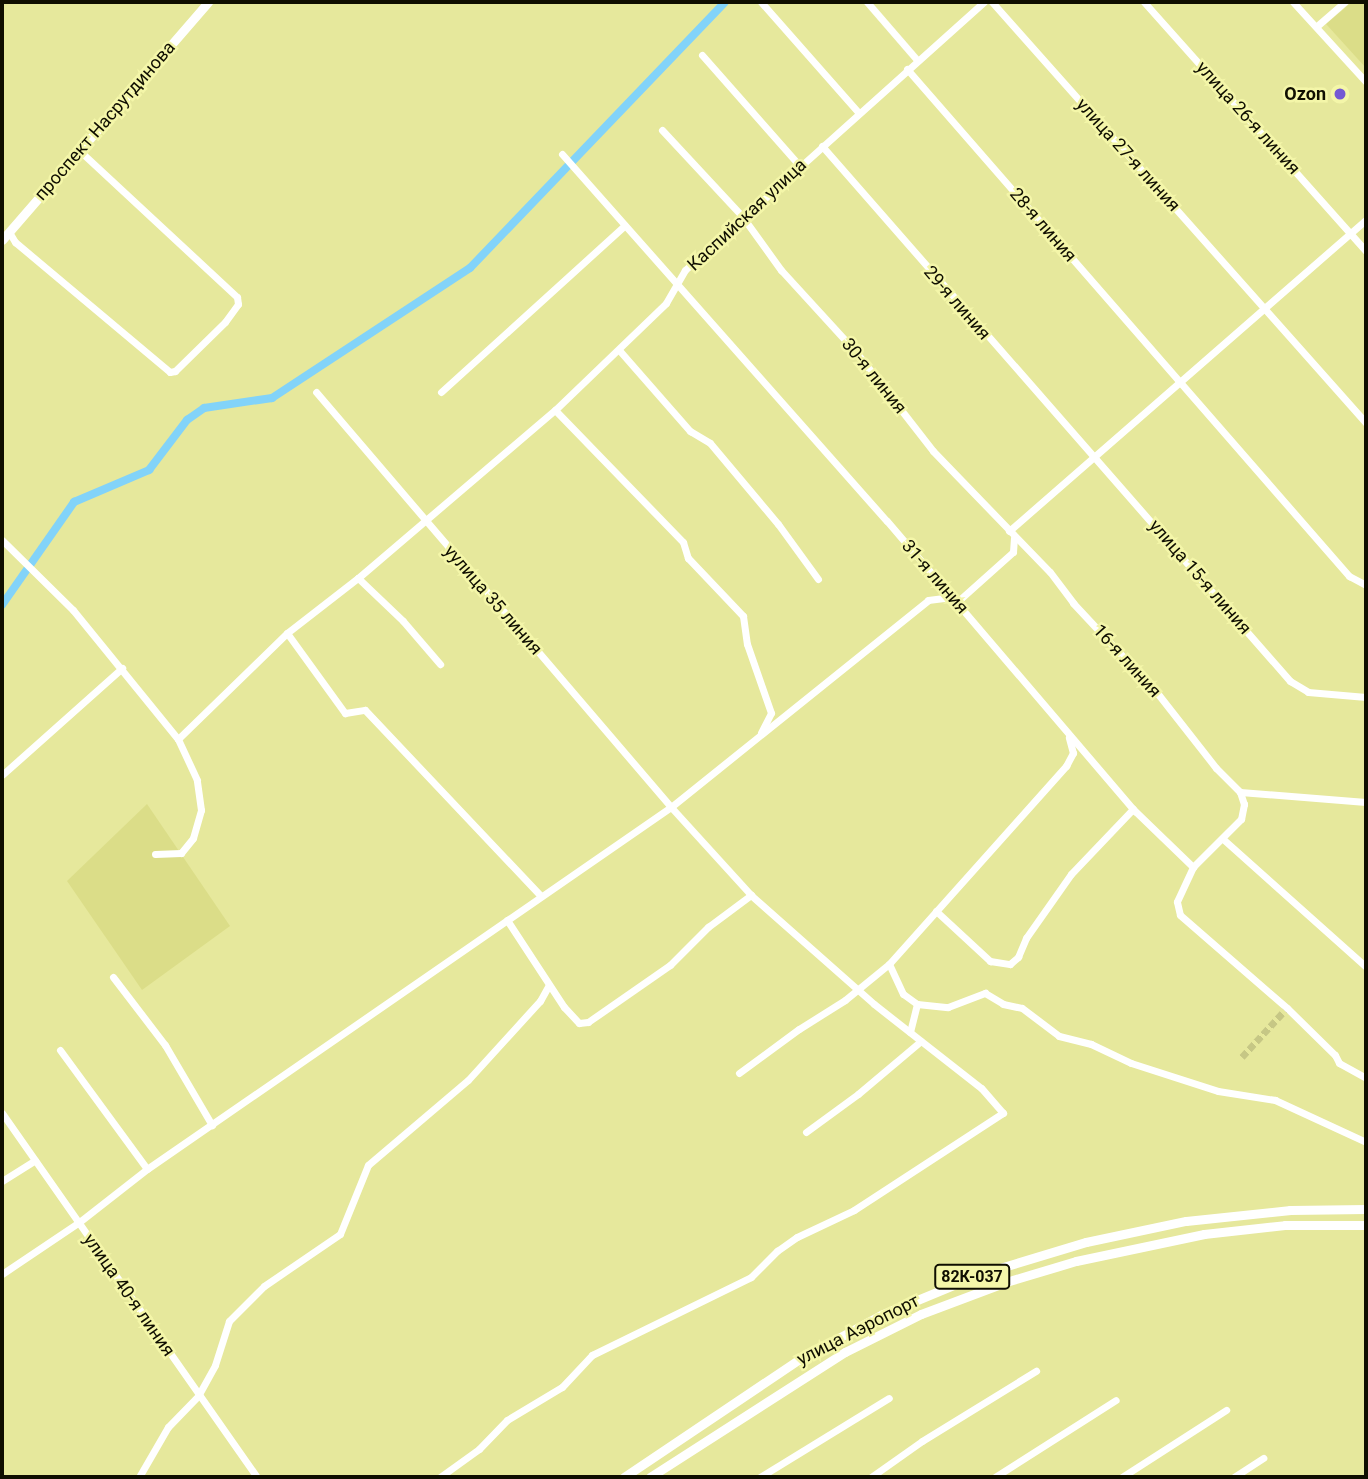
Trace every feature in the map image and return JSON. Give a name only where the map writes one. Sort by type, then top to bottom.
[{"type":"main road","name":"проспект Насрутдинова","points":[[2,240],[208,2]]},
{"type":"main road","name":"улица Аэропорт","points":[[624,1477],[798,1360],[845,1333],[933,1292],[980,1274],[1086,1242],[1186,1221],[1290,1210],[1366,1209]]},
{"type":"main road","name":"улица Аэропорт","points":[[650,1477],[845,1352],[921,1314],[1006,1282],[1076,1261],[1204,1234],[1285,1225],[1366,1225]]},
{"type":"street","points":[[761,2],[859,113]]},
{"type":"street","points":[[867,2],[917,60]]},
{"type":"street","name":"Каспийская улица","points":[[178,739],[287,633],[358,578],[555,410],[666,303],[685,270],[742,216],[984,2]]},
{"type":"street","name":"улица 27-я линия","points":[[992,2],[1366,423]]},
{"type":"street","name":"улица 26-я линия","points":[[1144,2],[1366,251]]},
{"type":"street","points":[[1293,2],[1366,82]]},
{"type":"street","points":[[1317,26],[1345,2]]},
{"type":"street","points":[[702,55],[800,166]]},
{"type":"street","name":"28-я линия","points":[[907,69],[1349,576],[1366,585]]},
{"type":"street","name":"30-я линия","points":[[662,130],[742,216],[782,270],[856,352],[933,451],[1011,534]]},
{"type":"street","name":"29-я линия","points":[[822,146],[968,316],[1096,457]]},
{"type":"street","points":[[9,232],[15,242],[170,372],[175,371],[225,322],[238,304],[237,297],[79,150]]},
{"type":"street","name":"31-я линия","points":[[562,154],[582,173],[957,602],[1133,809],[1193,867]]},
{"type":"street","points":[[2,1274],[78,1223],[147,1169],[671,807],[928,600],[944,598],[957,602],[1013,552],[1011,534],[1179,381],[1366,220]]},
{"type":"street","points":[[440,392],[625,225]]},
{"type":"street","points":[[619,349],[690,431],[710,443],[778,524],[818,579]]},
{"type":"street","name":"уулица 35 линия","points":[[316,391],[671,807],[751,895],[910,1032],[981,1088],[1003,1114],[854,1210],[797,1237],[777,1251],[751,1277],[592,1355],[562,1387],[507,1420],[479,1448],[440,1477]]},
{"type":"street","points":[[555,410],[683,542],[688,558],[743,615],[747,644],[771,713],[757,739]]},
{"type":"street","name":"улица 15-я линия","points":[[1096,457],[1290,681],[1308,692],[1366,697]]},
{"type":"street","name":"16-я линия","points":[[1011,534],[1050,572],[1073,603],[1158,694],[1216,768],[1240,792]]},
{"type":"street","points":[[2,540],[73,610],[122,668],[188,755],[197,780],[201,810],[193,838],[181,853],[155,854]]},
{"type":"street","points":[[358,578],[403,621],[440,664]]},
{"type":"street","points":[[287,633],[345,713],[365,710],[541,897]]},
{"type":"street","points":[[2,775],[122,668]]},
{"type":"street","points":[[739,1073],[889,964],[1070,760],[1073,747],[1066,731]]},
{"type":"street","points":[[1366,802],[1240,792],[1244,813],[1223,839],[1193,867],[1177,902],[1180,915],[1287,1008],[1335,1055],[1339,1063],[1366,1078]]},
{"type":"street","points":[[936,911],[990,961],[1010,964],[1018,957],[1026,938],[1071,874],[1133,809]]},
{"type":"street","points":[[1223,839],[1366,967]]},
{"type":"street","points":[[507,920],[572,1016],[579,1023],[589,1022],[670,965],[708,927],[751,895]]},
{"type":"street","points":[[889,964],[903,994],[917,1004],[948,1007],[985,993],[1003,1004],[1022,1008],[1059,1036],[1091,1044],[1131,1063],[1218,1091],[1275,1100],[1366,1142]]},
{"type":"street","points":[[113,977],[160,1038],[212,1125]]},
{"type":"street","points":[[139,1477],[168,1427],[199,1395],[215,1365],[229,1321],[264,1286],[340,1234],[369,1165],[468,1080],[540,1001],[549,985]]},
{"type":"street","points":[[910,1032],[917,1004]]},
{"type":"street","points":[[806,1132],[858,1094],[879,1073],[921,1041]]},
{"type":"street","points":[[60,1050],[147,1169]]},
{"type":"street","name":"улица 40-я линия","points":[[2,1112],[257,1477]]},
{"type":"street","points":[[2,1181],[35,1160]]},
{"type":"street","points":[[871,1477],[1036,1371]]},
{"type":"street","points":[[760,1477],[889,1398]]},
{"type":"street","points":[[995,1477],[1116,1400]]},
{"type":"street","points":[[1122,1477],[1226,1410]]},
{"type":"street","points":[[1234,1477],[1263,1458]]},
{"type":"shaded area","points":[[1352,2],[1366,2],[1366,68],[1326,24]]},
{"type":"shaded area","points":[[147,804],[230,926],[142,990],[67,881]]},
{"type":"waterway","points":[[2,605],[74,502],[149,470],[187,420],[204,408],[272,398],[470,268],[725,2]]},
{"type":"tunnel","points":[[1242,1057],[1287,1008]]},
{"type":"place","name":"Ozon","points":[[1340,94]]}]
